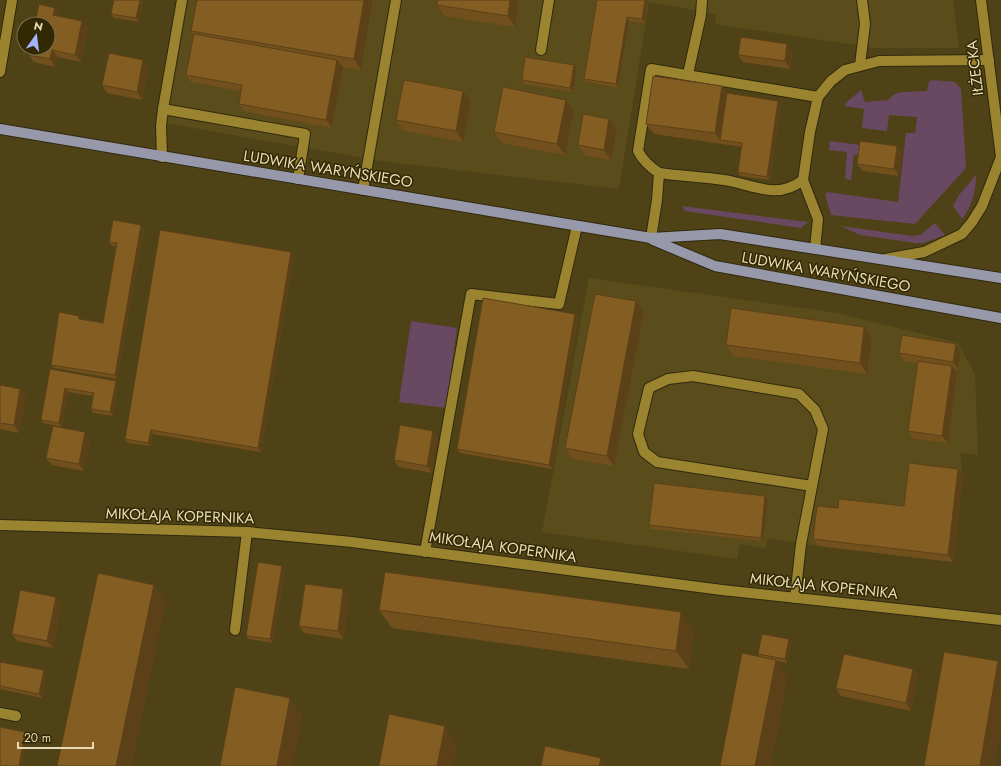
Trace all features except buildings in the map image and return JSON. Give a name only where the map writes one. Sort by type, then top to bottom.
[{"type":"main road","name":"LUDWIKA WARYŃSKIEGO","points":[[0,129],[651,238],[720,234],[1001,278]]},
{"type":"main road","name":"LUDWIKA WARYŃSKIEGO","points":[[651,238],[715,266],[1001,318]]},
{"type":"street","points":[[0,72],[12,0]]},
{"type":"street","points":[[162,157],[161,126],[163,109],[182,0]]},
{"type":"street","points":[[363,190],[396,0]]},
{"type":"street","points":[[541,50],[549,0]]},
{"type":"street","points":[[688,74],[701,15],[702,0]]},
{"type":"street","points":[[860,65],[865,24],[862,0]]},
{"type":"street","name":"IŁŻECKA","points":[[981,0],[1001,157]]},
{"type":"street","points":[[815,248],[818,219],[803,180],[810,132],[818,97],[831,81],[845,70],[879,61],[989,60]]},
{"type":"street","points":[[803,180],[792,188],[772,190],[725,180],[659,173],[642,158],[638,151],[651,69],[818,97]]},
{"type":"street","points":[[163,109],[305,134],[298,179]]},
{"type":"street","name":"LUDWIKA WARYŃSKIEGO","points":[[884,259],[924,252],[962,234],[982,206],[1001,157]]},
{"type":"street","points":[[651,238],[658,200],[659,173]]},
{"type":"street","points":[[425,552],[471,294],[559,304],[577,226]]},
{"type":"street","points":[[795,598],[801,544],[823,429],[815,410],[798,394],[692,376],[668,379],[648,388],[638,434],[644,452],[657,462],[812,486]]},
{"type":"street","name":"MIKOŁAJA KOPERNIKA","points":[[0,525],[247,532],[352,542],[722,590],[1001,620]]},
{"type":"street","points":[[235,630],[247,532]]},
{"type":"street","points":[[0,713],[16,716]]},
{"type":"shaded area","points":[[186,0],[953,0],[959,48],[875,48],[715,24],[716,14],[649,2],[619,189],[381,161],[164,123]]},
{"type":"shaded area","points":[[929,81],[955,82],[961,89],[966,168],[915,224],[831,215],[825,195],[827,192],[898,202],[906,133],[915,133],[917,117],[889,115],[887,131],[862,128],[864,109],[845,106],[847,102],[861,90],[865,102],[888,100],[895,94],[903,92],[927,91]]},
{"type":"shaded area","points":[[830,141],[859,145],[858,155],[854,155],[851,180],[845,179],[847,152],[829,150]]},
{"type":"shaded area","points":[[976,175],[973,198],[962,219],[953,206],[959,195]]},
{"type":"shaded area","points":[[682,206],[808,222],[801,228],[685,211]]},
{"type":"shaded area","points":[[935,223],[945,235],[923,243],[860,235],[841,226],[912,236],[920,235]]},
{"type":"shaded area","points":[[589,278],[837,313],[958,343],[975,374],[978,455],[960,453],[963,476],[953,562],[818,546],[768,538],[766,548],[740,544],[737,559],[542,532]]},
{"type":"shaded area","points":[[411,321],[457,328],[446,408],[399,402]]}]
